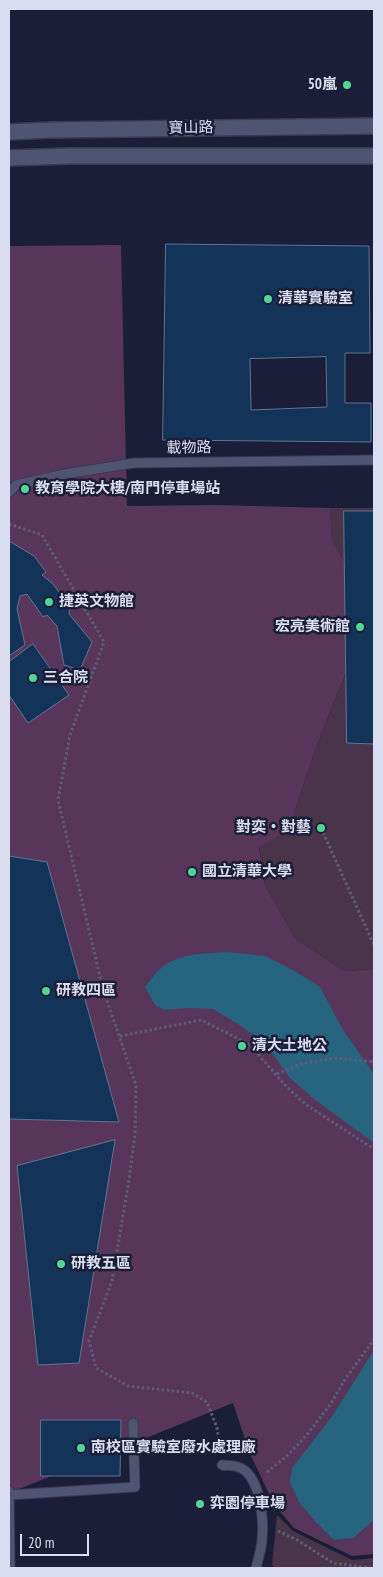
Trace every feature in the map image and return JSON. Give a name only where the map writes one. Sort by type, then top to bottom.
[{"type":"street","name":"寶山路","points":[[9,132],[374,126]]},
{"type":"street","name":"寶山路","points":[[9,158],[69,156],[374,156]]},
{"type":"lane","name":"載物路","points":[[9,492],[16,485],[65,474],[134,463],[374,460]]},
{"type":"lane","points":[[9,1495],[135,1487],[133,1423]]},
{"type":"lane","points":[[222,1465],[239,1467],[251,1477],[256,1489],[263,1523],[262,1542],[256,1568]]},
{"type":"lane","points":[[9,1490],[10,1568]]},
{"type":"path","points":[[9,524],[42,535],[104,642],[70,735],[58,800],[101,980],[136,1085],[135,1134],[112,1281],[90,1341],[96,1368],[128,1386],[192,1393],[207,1402],[217,1428],[222,1465]]},
{"type":"path","points":[[321,828],[374,944]]},
{"type":"path","points":[[120,1036],[201,1020],[249,1044],[286,1086],[305,1104],[374,1149]]},
{"type":"path","points":[[242,1045],[249,1044]]},
{"type":"path","points":[[277,1074],[304,1063],[335,1058],[373,1064],[374,1057]]},
{"type":"path","points":[[266,1474],[306,1436],[330,1406],[349,1373],[374,1339]]},
{"type":"path","points":[[270,1529],[297,1540],[333,1563],[372,1568]]},
{"type":"shaded area","name":"國立清華大學","points":[[121,245],[127,506],[216,505],[330,508],[332,541],[373,608],[318,745],[290,829],[259,847],[265,885],[295,938],[344,971],[374,969],[374,1554],[352,1556],[294,1528],[275,1506],[250,1454],[233,1403],[9,1493],[9,246]]},
{"type":"shaded area","points":[[330,508],[374,508],[374,969],[344,971],[295,938],[265,885],[259,846],[290,829],[318,745],[373,608],[332,541]]},
{"type":"shaded area","points":[[277,1515],[293,1531],[352,1560],[374,1558],[374,1568],[275,1568],[272,1565]]},
{"type":"water","points":[[228,952],[265,956],[293,970],[320,987],[343,1030],[374,1074],[374,1143],[314,1099],[289,1077],[266,1044],[238,1024],[213,1009],[187,1008],[165,1010],[155,1005],[145,987],[167,963],[192,955]]},
{"type":"water","points":[[374,1350],[374,1520],[353,1538],[334,1540],[299,1502],[290,1482],[292,1468],[333,1415]]},
{"type":"building","name":"清華實驗室","points":[[166,244],[369,246],[370,353],[345,353],[345,403],[371,403],[371,442],[163,440]],"holes":[[[326,357],[327,407],[251,410],[250,359]]]},
{"type":"building","name":"宏亮美術館","points":[[344,511],[374,511],[374,744],[347,743]]},
{"type":"building","name":"捷英文物館","points":[[9,541],[34,556],[46,572],[42,575],[53,584],[70,607],[69,614],[92,642],[80,670],[64,665],[57,626],[47,615],[43,617],[27,594],[20,596],[17,609],[25,645],[9,656]]},
{"type":"building","name":"三合院","points":[[33,644],[69,695],[28,723],[9,695],[9,662]]},
{"type":"building","name":"研教四區","points":[[9,856],[47,862],[119,1122],[9,1119]]},
{"type":"building","name":"研教五區","points":[[115,1140],[79,1363],[38,1365],[17,1166]]},
{"type":"building","name":"南校區實驗室廢水處理廠","points":[[41,1420],[121,1420],[120,1476],[41,1476]]},
{"type":"place","name":"50嵐","points":[[347,85]]},
{"type":"place","name":"清華實驗室","points":[[268,299]]},
{"type":"place","name":"教育學院大樓/南門停車場站","points":[[25,489]]},
{"type":"place","name":"捷英文物館","points":[[49,602]]},
{"type":"place","name":"宏亮美術館","points":[[360,627]]},
{"type":"place","name":"三合院","points":[[33,678]]},
{"type":"place","name":"對奕‧對藝","points":[[321,828]]},
{"type":"place","name":"國立清華大學","points":[[192,872]]},
{"type":"place","name":"研教四區","points":[[46,991]]},
{"type":"place","name":"清大土地公","points":[[242,1046]]},
{"type":"place","name":"研教五區","points":[[61,1264]]},
{"type":"place","name":"南校區實驗室廢水處理廠","points":[[81,1448]]},
{"type":"place","name":"弈園停車場","points":[[200,1504]]}]
